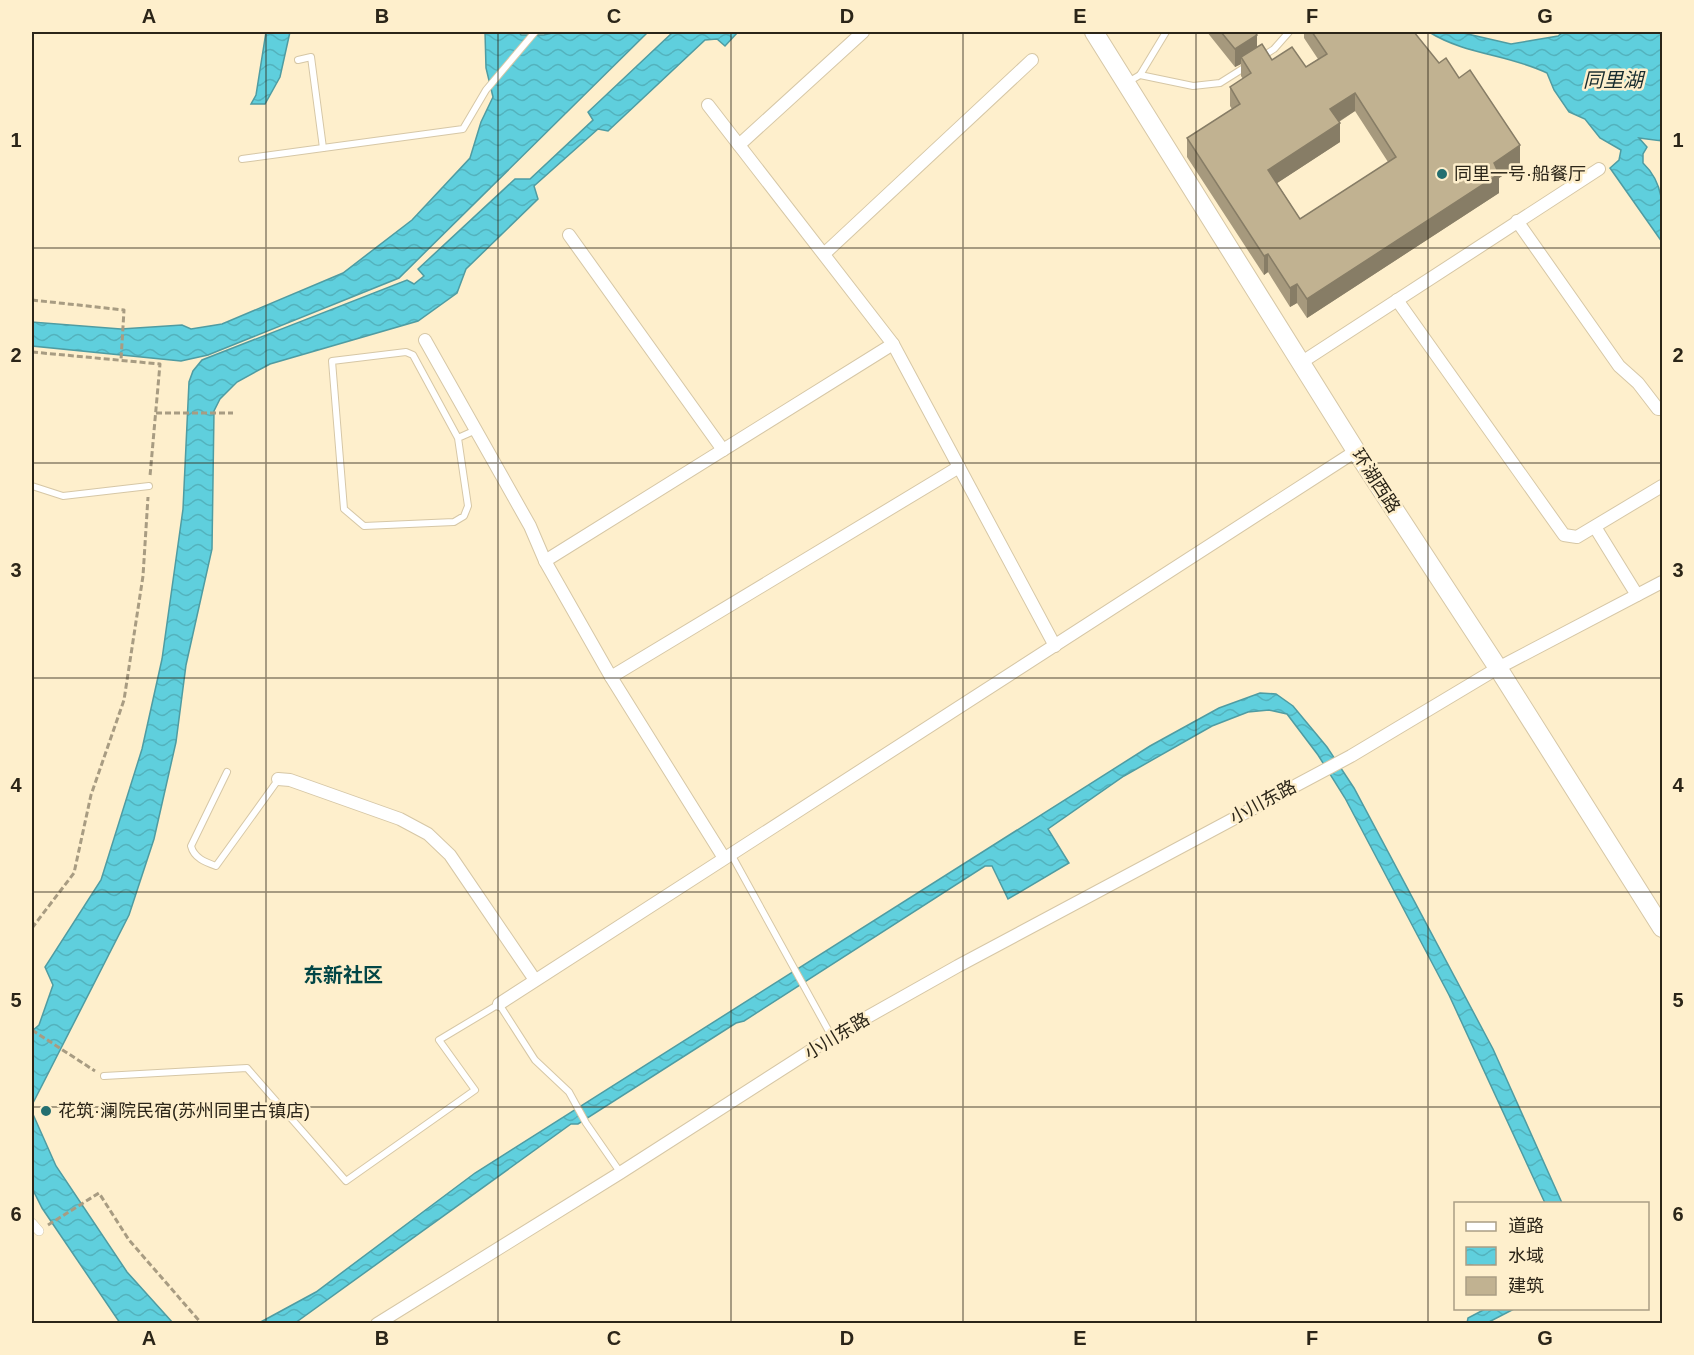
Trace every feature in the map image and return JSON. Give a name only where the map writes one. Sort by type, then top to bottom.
[{"type":"main road","name":"环湖西路","points":[[1094,32],[1132,79],[1356,451],[1498,668],[1662,928]]},
{"type":"street","points":[[740,145],[863,32]]},
{"type":"street","points":[[824,254],[1032,60]]},
{"type":"street","points":[[708,105],[893,344],[1056,646]]},
{"type":"street","points":[[1302,362],[1599,169]]},
{"type":"street","points":[[1517,221],[1619,366],[1638,383],[1658,409],[1662,409]]},
{"type":"street","points":[[569,235],[723,450]]},
{"type":"street","points":[[1397,300],[1556,527],[1564,535],[1577,537],[1662,486]]},
{"type":"street","points":[[425,340],[530,526],[545,561],[611,677],[728,856]]},
{"type":"street","points":[[545,561],[893,344]]},
{"type":"street","points":[[499,1004],[1356,451]]},
{"type":"street","points":[[611,677],[959,467]]},
{"type":"street","points":[[1595,527],[1637,596]]},
{"type":"street","name":"小川东路","points":[[377,1323],[621,1173],[832,1037],[957,966],[1351,756],[1498,668],[1662,582]]},
{"type":"street","points":[[279,779],[290,780],[400,819],[428,834],[450,855],[535,980]]},
{"type":"street","points":[[32,1223],[39,1231]]},
{"type":"lane","points":[[242,159],[463,129],[486,90],[535,32]]},
{"type":"lane","points":[[1166,32],[1132,79],[1192,86],[1220,83],[1274,49],[1289,32]]},
{"type":"lane","points":[[298,60],[311,57],[323,148]]},
{"type":"lane","points":[[406,352],[413,355],[458,438],[468,506],[464,516],[454,522],[364,526],[344,508],[332,361],[406,352]]},
{"type":"lane","points":[[458,438],[476,430]]},
{"type":"lane","points":[[32,486],[63,496],[149,486]]},
{"type":"lane","points":[[227,772],[191,846],[193,853],[204,862],[216,866],[279,779]]},
{"type":"lane","points":[[728,856],[788,954],[832,1037]]},
{"type":"lane","points":[[104,1076],[247,1068],[346,1181],[475,1090],[439,1040],[499,1004],[535,1060],[569,1092],[586,1123],[621,1173]]},
{"type":"path","points":[[32,300],[124,310],[121,359]]},
{"type":"path","points":[[32,352],[160,364],[143,576],[124,700],[91,795],[74,873],[32,928]]},
{"type":"path","points":[[156,413],[233,413]]},
{"type":"path","points":[[32,1030],[104,1076]]},
{"type":"path","points":[[39,1231],[99,1193],[129,1240],[201,1323]]},
{"type":"water","points":[[266,32],[290,32],[280,77],[265,104],[251,104],[256,95]]},
{"type":"water","points":[[485,32],[544,35],[556,32],[648,32],[399,278],[208,355],[181,361],[32,346],[32,322],[121,329],[182,325],[191,329],[222,324],[343,273],[412,220],[470,158],[481,122],[493,97],[486,68]]},
{"type":"water","points":[[673,32],[738,32],[725,46],[717,39],[705,40],[608,131],[598,129],[534,186],[538,199],[466,269],[457,293],[418,321],[270,364],[237,382],[220,399],[214,411],[212,549],[186,665],[176,742],[154,839],[129,915],[32,1105],[32,1031],[39,1025],[53,985],[45,967],[101,880],[142,749],[162,659],[183,509],[189,382],[193,371],[202,360],[407,280],[414,284],[424,276],[418,269],[515,179],[530,179],[593,120],[588,112]]},
{"type":"water","name":"同里湖","points":[[1429,32],[1459,32],[1511,44],[1558,36],[1563,32],[1662,32],[1662,141],[1639,138],[1647,147],[1643,154],[1643,163],[1656,180],[1659,190],[1662,210],[1662,242],[1610,168],[1619,160],[1621,150],[1600,138],[1585,119],[1569,112],[1554,90],[1547,73],[1443,40]]},
{"type":"water","points":[[1260,693],[1276,694],[1293,706],[1327,747],[1354,788],[1493,1049],[1562,1202],[1545,1202],[1449,995],[1345,798],[1318,755],[1287,714],[1269,710],[1248,712],[1212,726],[1124,776],[1048,829],[1069,863],[1008,899],[992,866],[985,866],[744,1021],[736,1023],[578,1124],[571,1124],[295,1323],[257,1324],[316,1292],[475,1173],[1150,746],[1219,708]]},
{"type":"water","points":[[32,1112],[56,1166],[127,1272],[173,1323],[120,1323],[42,1208],[32,1188]]},
{"type":"water","points":[[1483,1310],[1512,1310],[1487,1323],[1467,1323],[1468,1318]]},
{"type":"building","points":[[1221,32],[1255,32],[1257,35],[1235,49]]},
{"type":"building","name":"同里一号·船餐厅","points":[[1312,32],[1414,32],[1439,63],[1446,58],[1459,78],[1470,70],[1520,145],[1494,163],[1499,174],[1307,299],[1297,284],[1290,288],[1268,254],[1264,256],[1187,138],[1240,104],[1230,87],[1251,73],[1241,57],[1262,44],[1272,60],[1292,47],[1306,67],[1327,54]],"holes":[[[1355,93],[1396,157],[1300,219],[1268,170],[1340,123],[1330,109]]]},
{"type":"place","name":"同里一号·船餐厅","points":[[1442,174]]},
{"type":"place","name":"花筑·澜院民宿(苏州同里古镇店)","points":[[46,1111]]},
{"type":"district","name":"东新社区","points":[[343,975]]}]
